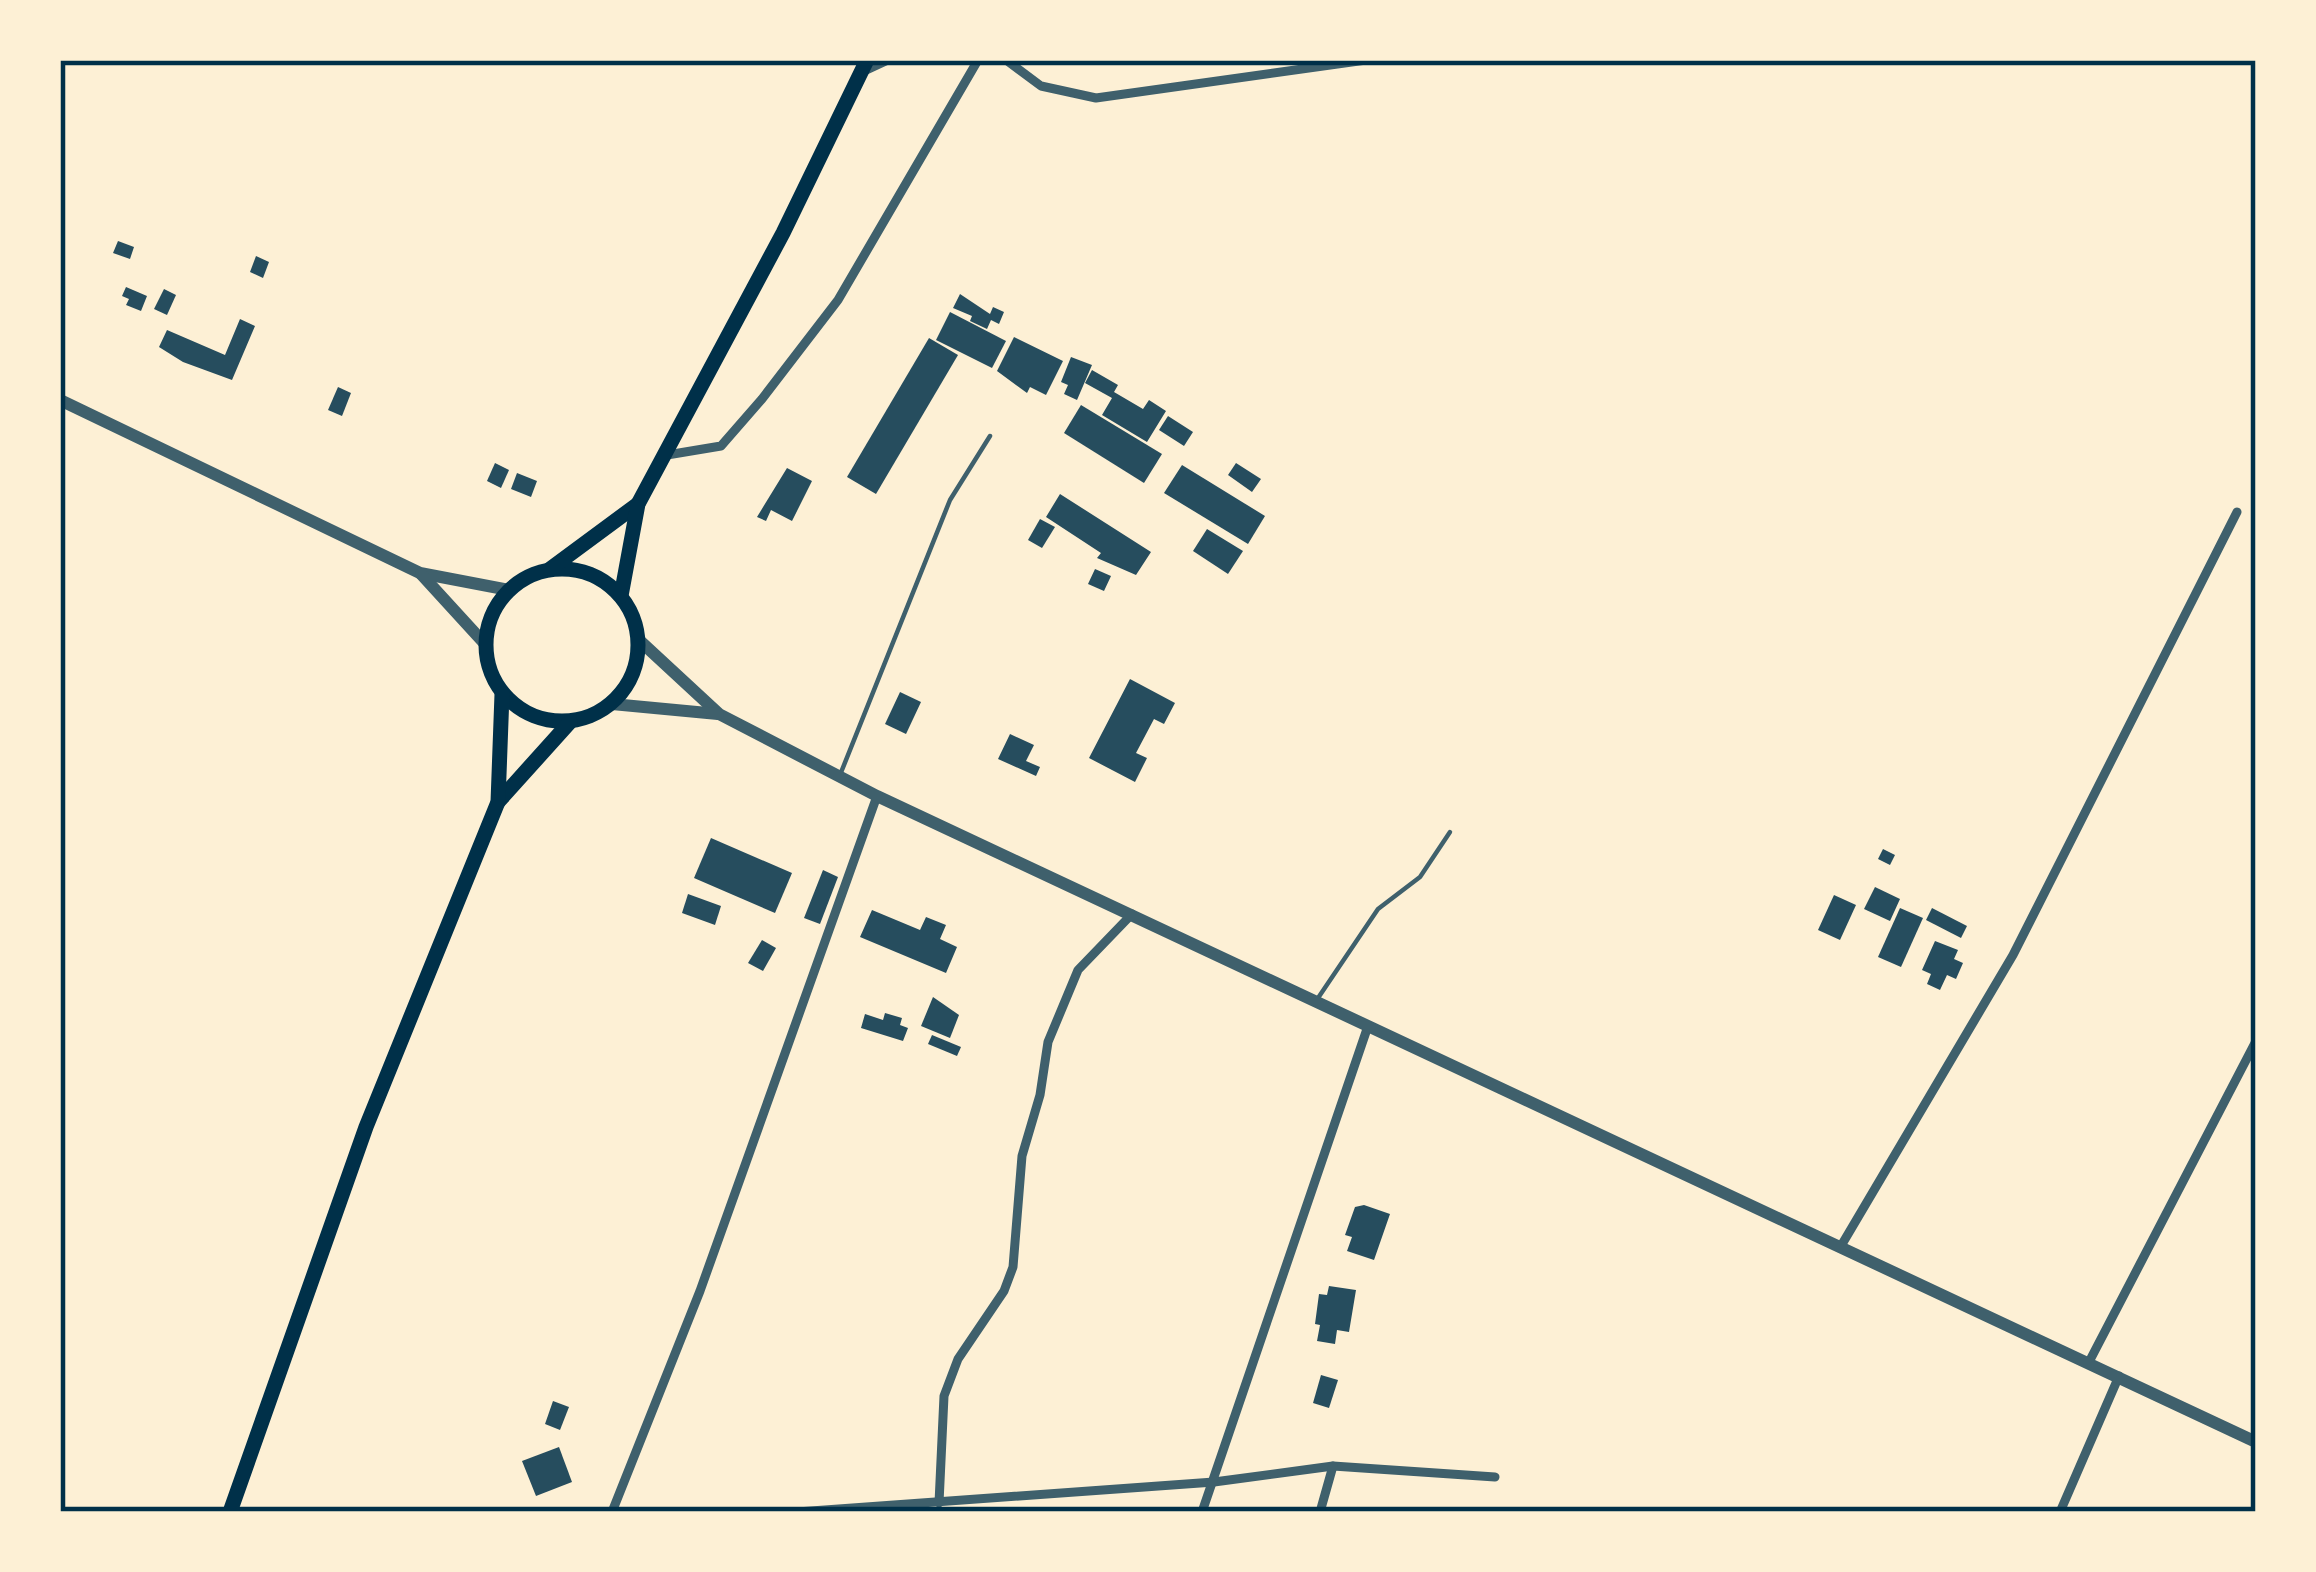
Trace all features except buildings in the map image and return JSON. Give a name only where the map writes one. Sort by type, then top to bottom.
[{"type":"main road","points":[[621,596],[638,504],[864,66]]},
{"type":"main road","points":[[570,722],[544,721],[521,711],[502,694],[489,670],[485,644],[496,605],[509,590],[550,569],[638,504]]},
{"type":"main road","points":[[230,1512],[366,1127],[498,802],[570,722],[612,704],[628,685],[638,640],[621,596],[601,578],[577,569],[550,569]]},
{"type":"main road","points":[[498,802],[502,694]]},
{"type":"street","points":[[864,66],[888,60]]},
{"type":"street","points":[[667,455],[721,446],[763,399],[838,300],[978,60]]},
{"type":"street","points":[[1006,60],[1042,86],[1096,98],[1366,60]]},
{"type":"street","points":[[60,400],[420,573],[509,590]]},
{"type":"street","points":[[1841,1246],[2012,955],[2237,512]]},
{"type":"street","points":[[420,573],[485,644]]},
{"type":"street","points":[[638,640],[719,714],[877,796],[2256,1442]]},
{"type":"street","points":[[612,704],[719,714]]},
{"type":"street","points":[[612,1512],[707,1273],[877,796]]},
{"type":"street","points":[[939,1503],[944,1396],[970,1336],[1004,1292],[1013,1267],[1022,1156],[1040,1095],[1048,1042],[1078,970],[1132,914]]},
{"type":"street","points":[[1202,1512],[1368,1026]]},
{"type":"street","points":[[2089,1362],[2256,1041]]},
{"type":"street","points":[[2060,1512],[2119,1376]]},
{"type":"street","points":[[797,1512],[939,1503],[952,1507],[1333,1466],[1495,1478]]},
{"type":"street","points":[[1320,1512],[1333,1466]]},
{"type":"lane","points":[[840,777],[950,500],[990,436]]},
{"type":"lane","points":[[1316,1001],[1378,909],[1420,878],[1450,832]]}]
